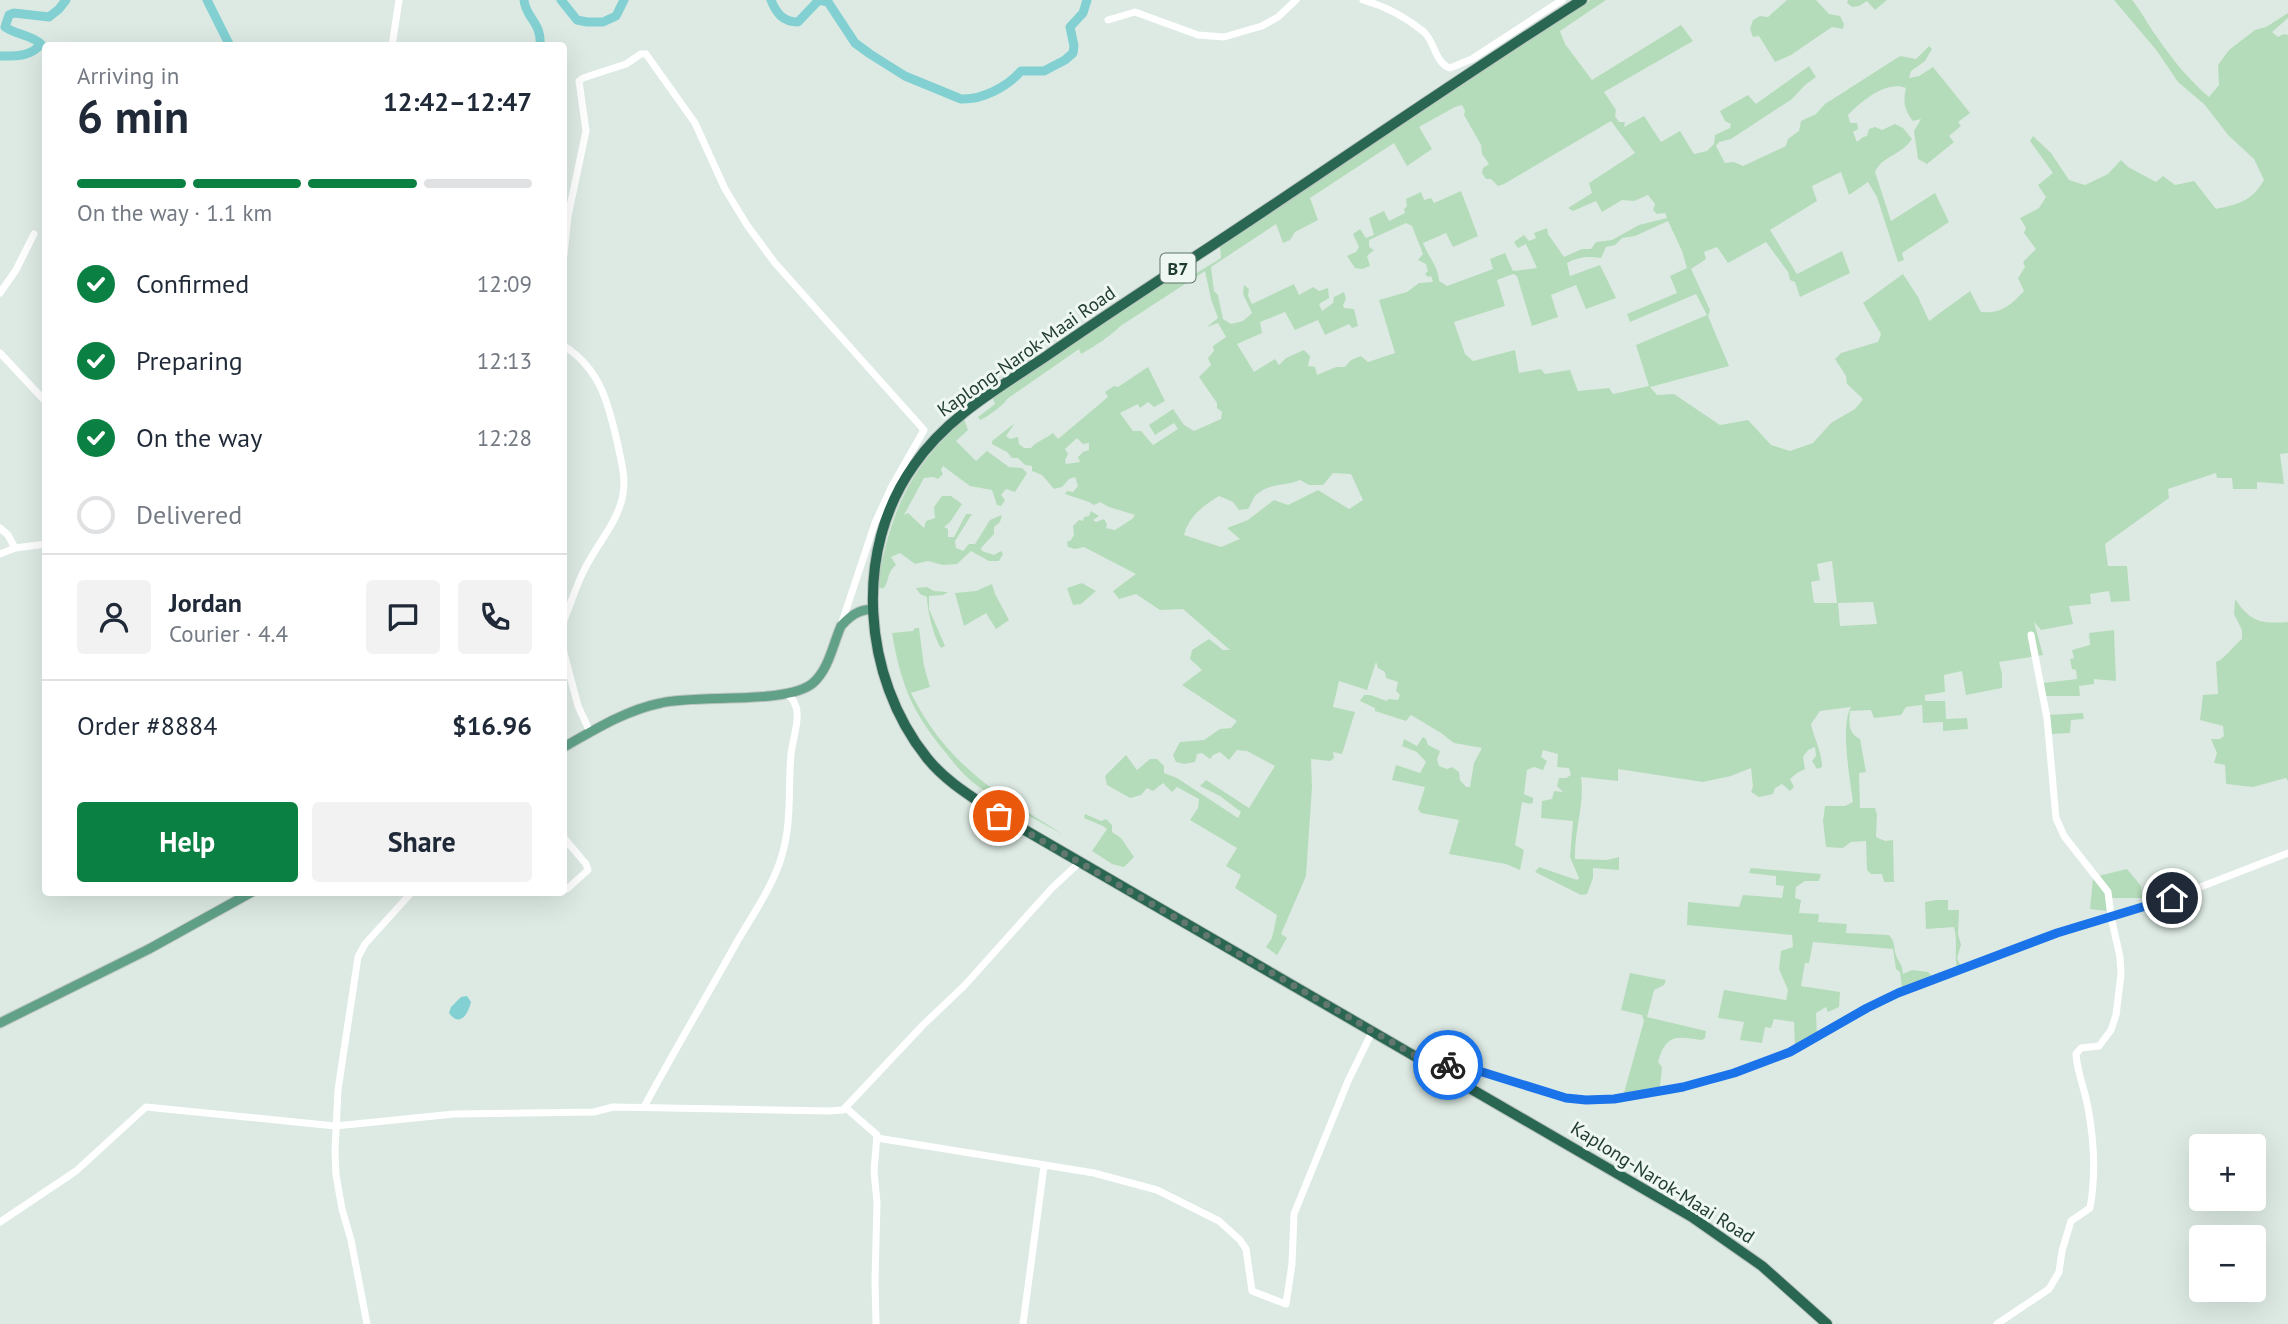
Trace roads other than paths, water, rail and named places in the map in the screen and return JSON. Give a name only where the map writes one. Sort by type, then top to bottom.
[{"type":"highway","name":"Kaplong-Narok-Maai Road","points":[[1582,0],[1134,296],[960,415],[923,452],[893,502],[874,566],[872,609],[877,643],[885,677],[899,711],[926,757],[961,789],[999,816],[1692,1217],[1762,1266],[1827,1324]]},
{"type":"main road","points":[[567,745],[648,705],[672,700],[787,694],[807,687],[820,675],[841,626],[854,614],[872,609]]},
{"type":"main road","points":[[0,1023],[149,949],[245,896]]},
{"type":"street","points":[[393,42],[399,0]]},
{"type":"street","points":[[1108,20],[1135,12],[1198,36],[1224,37],[1262,26],[1278,17],[1296,0]]},
{"type":"street","points":[[1363,0],[1423,31],[1433,44],[1441,62],[1450,68],[1472,59],[1562,0]]},
{"type":"street","points":[[567,226],[586,131],[579,81],[626,64],[645,53],[695,123],[725,189],[775,263],[924,429],[924,434],[892,486],[876,523],[841,626]]},
{"type":"street","points":[[0,293],[16,270],[34,234]]},
{"type":"street","points":[[567,348],[593,373],[607,398],[624,479],[622,500],[615,518],[589,561],[567,613]]},
{"type":"street","points":[[0,353],[42,398]]},
{"type":"street","points":[[0,528],[8,535],[15,548]]},
{"type":"street","points":[[0,554],[15,548],[42,545]]},
{"type":"street","points":[[1997,1324],[2049,1289],[2059,1272],[2071,1221],[2090,1208],[2094,1185],[2092,1147],[2088,1108],[2076,1054],[2081,1048],[2101,1045],[2111,1030],[2116,1015],[2121,974],[2106,888],[2064,836],[2056,818],[2047,718],[2031,635]]},
{"type":"street","points":[[567,664],[578,706],[590,732]]},
{"type":"street","points":[[644,1107],[755,911],[782,856],[787,828],[791,750],[797,715],[796,702],[787,694]]},
{"type":"street","points":[[567,842],[588,870],[567,889]]},
{"type":"street","points":[[1437,1068],[1455,1064],[1566,1098],[1586,1100],[1614,1099],[1683,1087],[1734,1073],[1790,1052],[1898,993],[2057,933],[2172,898],[2288,853]]},
{"type":"street","points":[[0,1222],[76,1171],[146,1107],[335,1126],[454,1114],[594,1112],[613,1107],[828,1111],[846,1108],[964,986],[1052,888],[1080,862]]},
{"type":"street","points":[[367,1324],[336,1175],[335,1126],[358,957],[365,944],[407,896]]},
{"type":"street","points":[[877,1138],[1094,1173],[1157,1189],[1219,1221],[1247,1249],[1252,1291],[1286,1304],[1292,1264],[1294,1214],[1348,1081],[1372,1032]]},
{"type":"street","points":[[846,1108],[872,1128],[877,1138],[874,1171],[877,1203],[876,1324]]},
{"type":"street","points":[[1023,1324],[1044,1166]]},
{"type":"water","points":[[467,996],[471,1002],[466,1015],[460,1019],[453,1017],[449,1013],[451,1007],[461,997]]},
{"type":"waterway","points":[[0,56],[28,54],[41,44],[5,27],[9,15],[14,13],[49,17],[66,0]]},
{"type":"waterway","points":[[207,0],[228,42]]},
{"type":"waterway","points":[[524,0],[539,31],[540,42]]},
{"type":"waterway","points":[[561,0],[577,20],[587,22],[603,22],[616,16],[624,0]]},
{"type":"waterway","points":[[771,0],[781,16],[798,22],[819,0],[828,2],[855,43],[870,54],[905,76],[961,99],[994,91],[1021,71],[1044,71],[1065,60],[1073,53],[1070,27],[1083,13],[1087,0]]}]
